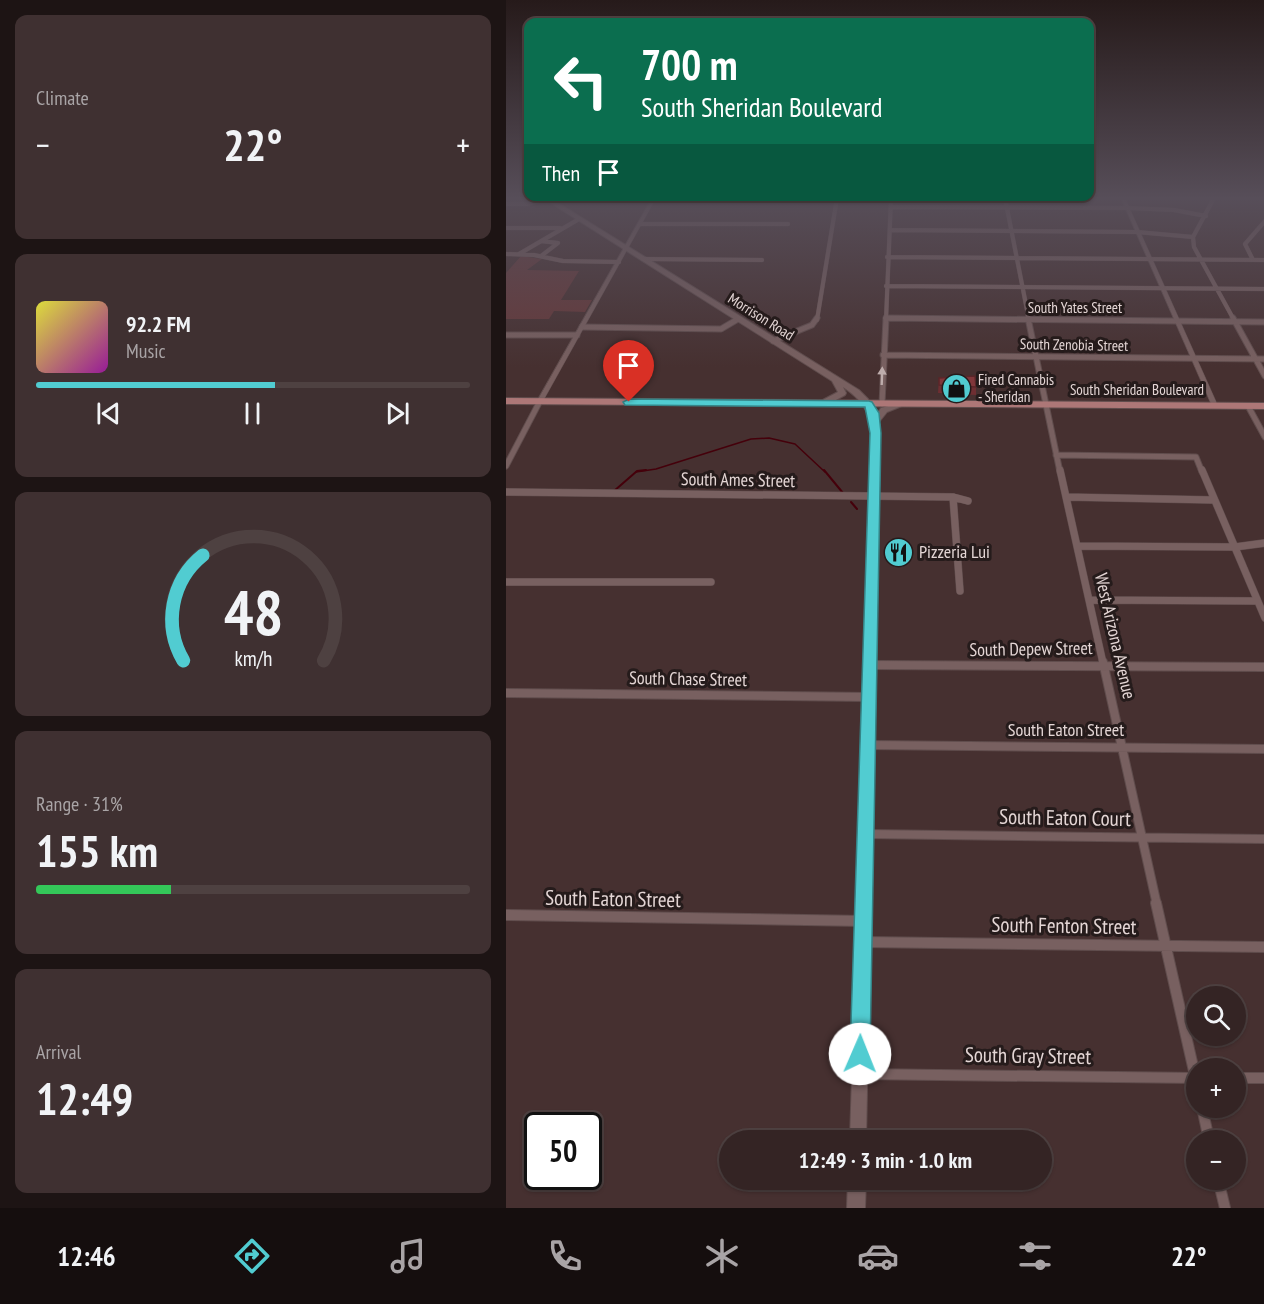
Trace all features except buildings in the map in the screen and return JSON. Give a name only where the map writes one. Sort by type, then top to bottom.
[{"type":"main road","name":"Morrison Road","points":[[635,254],[834,378],[869,404]]},
{"type":"main road","points":[[822,404],[842,393],[841,387],[834,378]]},
{"type":"main road","name":"South Sheridan Boulevard","points":[[506,401],[1265,406]]},
{"type":"main road","points":[[858,1130],[874,496],[875,422],[869,404]]},
{"type":"main road","points":[[875,422],[884,410],[904,404]]},
{"type":"main road","points":[[856,1208],[857,1190]]},
{"type":"street","points":[[523,254],[563,261],[619,262]]},
{"type":"street","points":[[506,466],[623,254]]},
{"type":"street","points":[[773,340],[812,325],[817,320],[828,254]]},
{"type":"street","name":"West Arizona Avenue","points":[[1016,254],[1056,455],[1191,1058]]},
{"type":"street","points":[[1148,254],[1215,406]]},
{"type":"street","points":[[1197,254],[1264,375]]},
{"type":"street","points":[[1250,254],[1253,260]]},
{"type":"street","points":[[881,404],[887,257],[1265,260]]},
{"type":"street","points":[[643,259],[762,260]]},
{"type":"street","points":[[886,286],[1265,290]]},
{"type":"street","name":"South Yates Street","points":[[885,318],[1265,322]]},
{"type":"street","points":[[582,327],[721,329],[738,319]]},
{"type":"street","points":[[506,335],[577,335]]},
{"type":"street","name":"South Zenobia Street","points":[[883,355],[1265,359]]},
{"type":"street","points":[[1248,406],[1265,437]]},
{"type":"street","points":[[1056,455],[1196,457],[1265,618]]},
{"type":"street","name":"South Ames Street","points":[[506,492],[953,497],[968,501]]},
{"type":"street","points":[[953,497],[960,591]]},
{"type":"street","points":[[1066,497],[1214,500]]},
{"type":"street","points":[[1077,546],[1235,547],[1265,543]]},
{"type":"street","points":[[506,582],[711,582]]},
{"type":"street","points":[[1089,600],[1257,601]]},
{"type":"street","name":"South Depew Street","points":[[870,664],[1055,666],[1103,663],[1265,666]]},
{"type":"street","name":"South Chase Street","points":[[506,693],[869,697]]},
{"type":"street","name":"South Eaton Street","points":[[868,745],[1265,749]]},
{"type":"street","name":"South Eaton Court","points":[[866,834],[1265,839]]},
{"type":"street","name":"South Eaton Street","points":[[506,915],[863,921]]},
{"type":"street","name":"South Fenton Street","points":[[863,942],[1265,947]]},
{"type":"street","name":"South Gray Street","points":[[860,1074],[1186,1079]]},
{"type":"street","points":[[1246,1078],[1265,1078]]},
{"type":"street","points":[[1220,1190],[1224,1208]]},
{"type":"shaded area","points":[[521,256],[542,259],[527,270],[579,271],[561,300],[592,300],[585,312],[554,311],[549,319],[506,319],[506,273]]},
{"type":"waterway","points":[[636,472],[656,469],[751,439],[769,438],[795,444],[825,472]]},
{"type":"waterway","points":[[614,491],[637,471],[646,470]]},
{"type":"waterway","points":[[824,470],[843,493]]},
{"type":"waterway","points":[[851,502],[857,509]]},
{"type":"place","name":"Fired Cannabis - Sheridan","points":[[957,389]]},
{"type":"place","name":"Pizzeria Lui","points":[[898,552]]},
{"type":"route","points":[[629,402],[869,404],[873,413],[876,433],[860,1054]]}]
